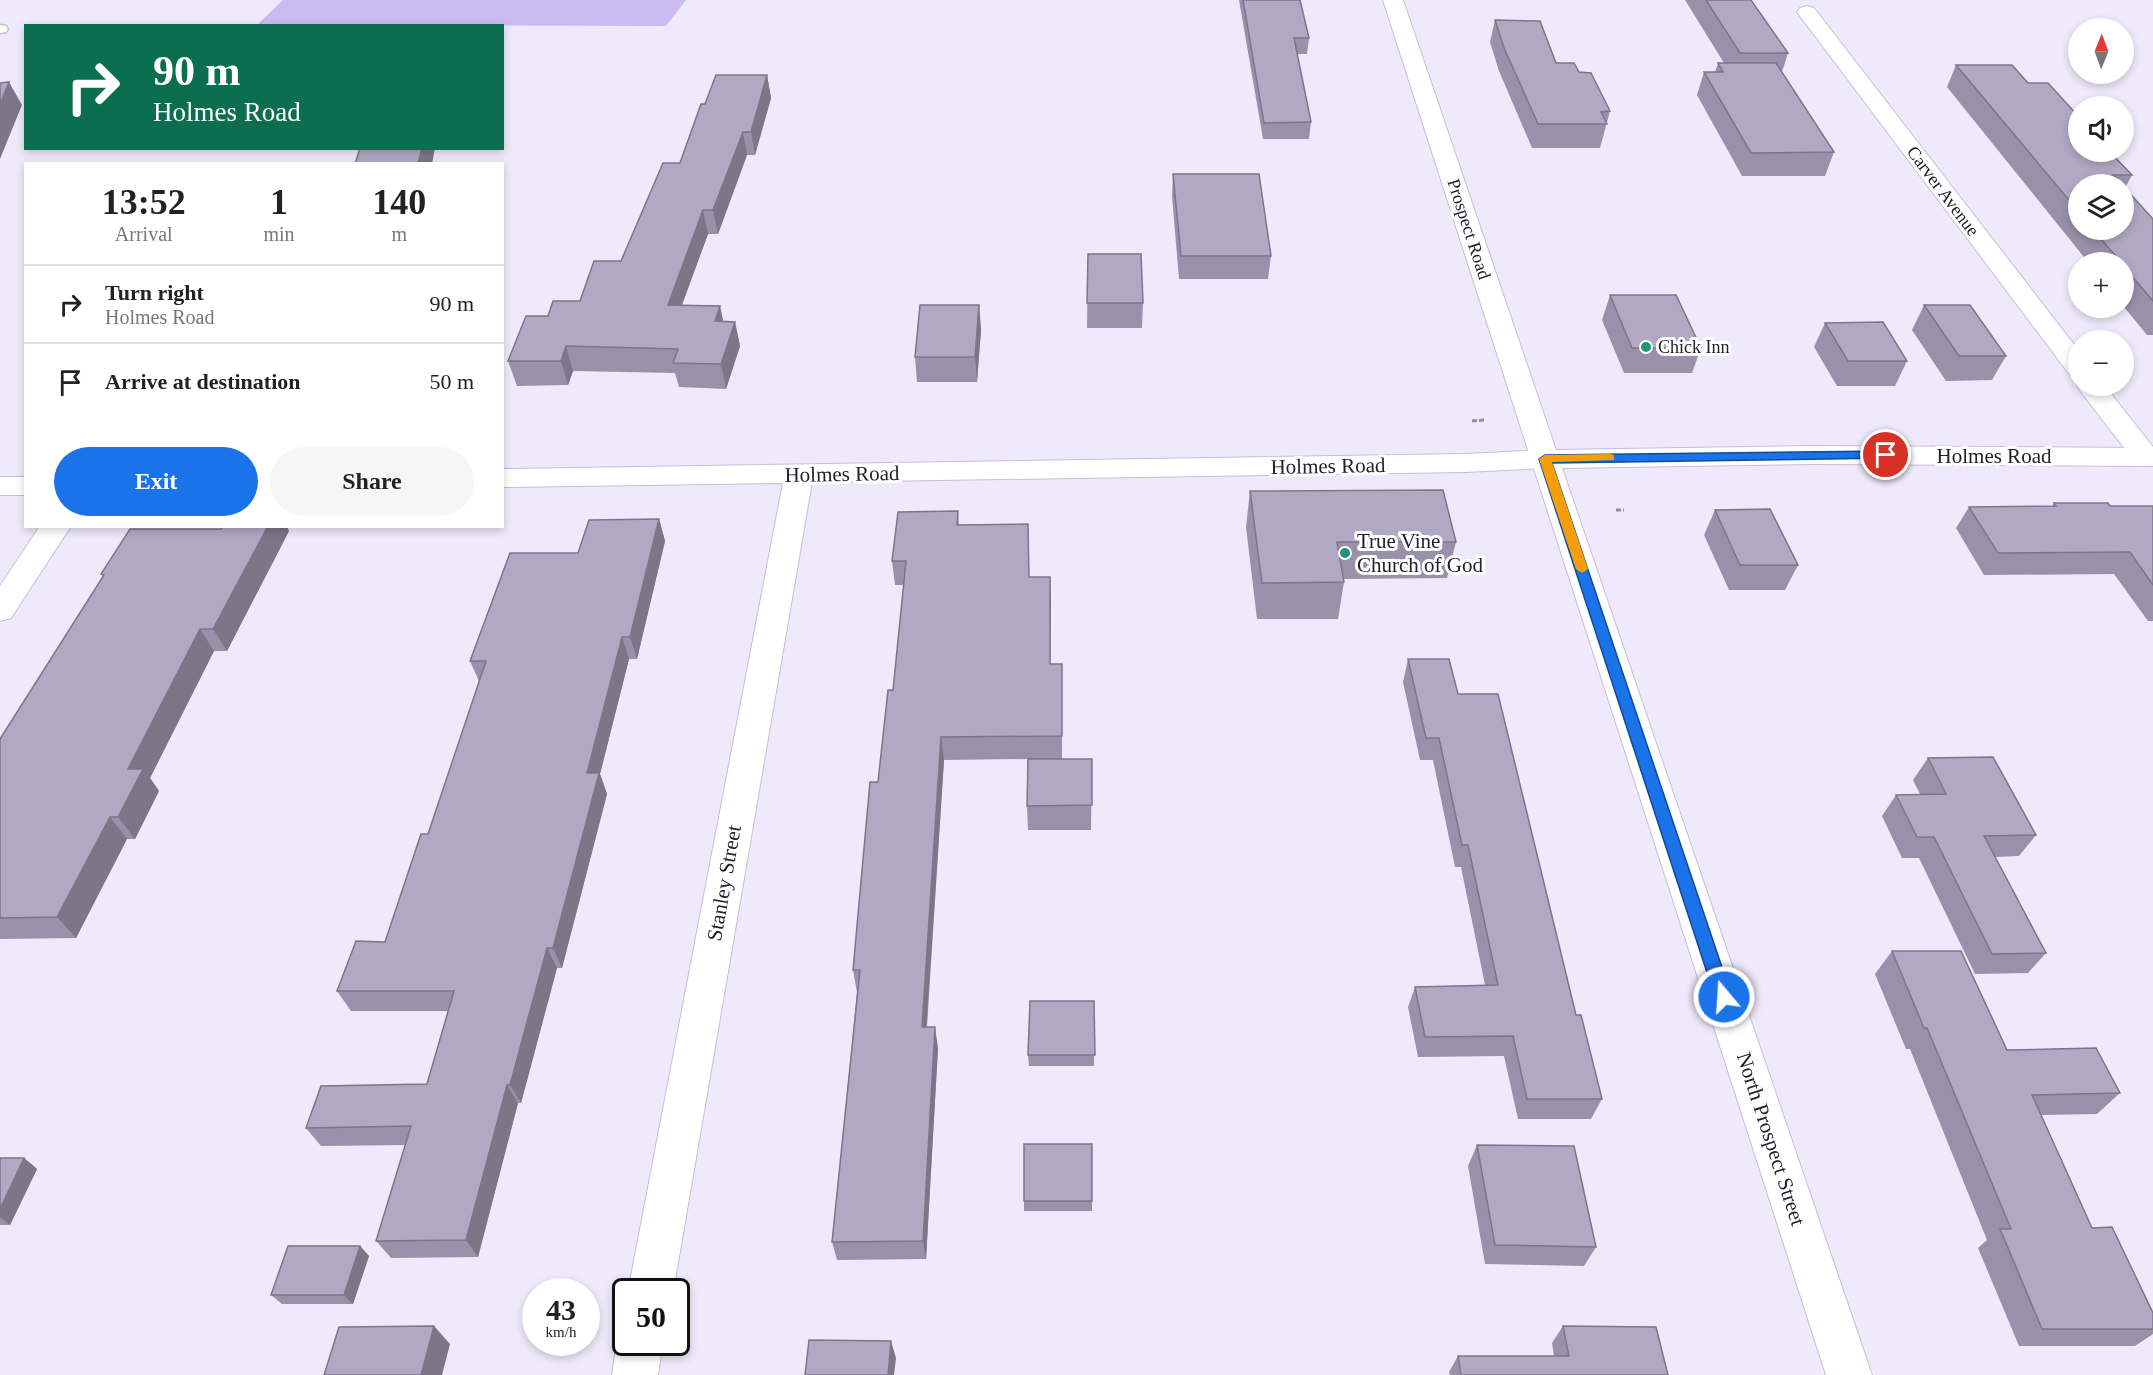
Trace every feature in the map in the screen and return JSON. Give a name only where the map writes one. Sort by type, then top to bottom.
[{"type":"street","name":"Prospect Road","points":[[1393,0],[1545,459]]},
{"type":"street","name":"Carver Avenue","points":[[1807,12],[2068,355]]},
{"type":"street","points":[[2099,396],[2150,457]]},
{"type":"street","name":"Holmes Road","points":[[504,478],[1466,463],[1545,459],[1815,455],[2150,457]]},
{"type":"street","name":"North Prospect Street","points":[[1545,459],[1849,1375]]},
{"type":"street","name":"Stanley Street","points":[[653,1278],[800,474]]},
{"type":"street","points":[[0,486],[24,486]]},
{"type":"street","points":[[0,610],[55,528]]},
{"type":"street","points":[[634,1375],[637,1356]]},
{"type":"path","points":[[1472,421],[1485,420]]},
{"type":"path","points":[[1616,510],[1624,510]]},
{"type":"shaded area","points":[[283,0],[686,0],[666,26],[258,24]]},
{"type":"building","points":[[1243,0],[1300,0],[1309,38],[1294,38],[1311,122],[1264,123]]},
{"type":"building","points":[[1706,0],[1751,0],[1788,53],[1740,53]]},
{"type":"building","points":[[1495,20],[1540,21],[1556,63],[1574,63],[1579,72],[1591,73],[1610,111],[1601,112],[1607,124],[1538,124],[1504,48]]},
{"type":"building","points":[[1718,63],[1776,63],[1834,152],[1751,153],[1704,72],[1723,72]]},
{"type":"building","points":[[1956,65],[2012,65],[2028,83],[2048,83],[2068,105],[2068,162],[2120,162],[2131,174],[2068,174],[2068,199]]},
{"type":"building","points":[[716,75],[767,75],[751,132],[743,132],[713,210],[703,210],[668,305],[720,306],[715,321],[735,322],[721,364],[673,363],[678,349],[566,346],[561,361],[508,361],[526,316],[548,316],[553,301],[580,301],[594,261],[621,261],[663,163],[680,163],[701,104],[705,104]]},
{"type":"building","points":[[9,82],[0,104],[0,83]]},
{"type":"building","points":[[359,150],[422,150],[418,162],[356,162]]},
{"type":"building","points":[[1173,174],[1259,174],[1271,256],[1181,256]]},
{"type":"building","points":[[2134,198],[2153,219],[2153,301],[2134,279],[2134,252],[2112,252],[2102,240],[2134,240]]},
{"type":"building","points":[[1088,254],[1141,254],[1143,303],[1087,303]]},
{"type":"building","points":[[1610,295],[1676,295],[1701,348],[1632,348]]},
{"type":"building","points":[[920,305],[979,305],[975,357],[915,357]]},
{"type":"building","points":[[1924,305],[1970,305],[2006,356],[1959,356]]},
{"type":"building","points":[[1883,322],[1907,361],[1848,361],[1825,323]]},
{"type":"building","points":[[1443,490],[1456,542],[1337,542],[1344,582],[1262,583],[1250,491]]},
{"type":"building","points":[[2054,503],[2153,506],[2153,585],[2130,552],[1998,553],[1969,507],[2056,506]]},
{"type":"building","points":[[1770,509],[1798,565],[1740,565],[1715,510]]},
{"type":"building","points":[[958,511],[957,525],[1028,524],[1029,577],[1050,577],[1050,664],[1062,664],[1062,736],[941,737],[922,1027],[935,1027],[923,1241],[832,1242],[860,970],[853,970],[870,782],[878,782],[888,690],[893,690],[906,561],[892,561],[898,512]]},
{"type":"building","points":[[659,519],[630,637],[622,637],[587,773],[599,773],[553,948],[547,948],[510,1085],[507,1085],[466,1240],[376,1241],[411,1126],[306,1128],[321,1086],[427,1084],[454,991],[337,991],[356,941],[385,942],[421,834],[428,834],[486,661],[470,661],[510,553],[578,553],[589,520]]},
{"type":"building","points":[[267,528],[213,629],[200,629],[128,769],[143,769],[118,817],[110,817],[57,917],[0,918],[0,739],[104,575],[101,574],[130,529]]},
{"type":"building","points":[[1408,659],[1449,659],[1458,694],[1498,694],[1576,1015],[1581,1015],[1602,1099],[1527,1099],[1513,1036],[1425,1037],[1415,987],[1498,985],[1468,845],[1462,845],[1439,738],[1426,738]]},
{"type":"building","points":[[1993,757],[2036,835],[1984,836],[2046,953],[1992,954],[1934,837],[1917,837],[1896,795],[1946,794],[1928,758]]},
{"type":"building","points":[[1028,759],[1092,759],[1092,805],[1027,806]]},
{"type":"building","points":[[1892,951],[1961,951],[2007,1050],[2096,1048],[2120,1093],[2032,1095],[2092,1228],[2112,1227],[2153,1313],[2153,1329],[2042,1329],[2000,1229],[2011,1229],[1927,1028],[1924,1028]]},
{"type":"building","points":[[1030,1001],[1094,1001],[1095,1055],[1028,1055]]},
{"type":"building","points":[[1024,1144],[1092,1144],[1092,1201],[1024,1201]]},
{"type":"building","points":[[1477,1145],[1574,1146],[1596,1247],[1495,1245]]},
{"type":"building","points":[[0,1158],[24,1158],[0,1209]]},
{"type":"building","points":[[288,1246],[360,1246],[344,1295],[271,1295]]},
{"type":"building","points":[[434,1326],[421,1375],[324,1375],[339,1327]]},
{"type":"building","points":[[1563,1326],[1656,1327],[1668,1375],[1461,1375],[1458,1356],[1569,1356]]},
{"type":"building","points":[[809,1340],[891,1341],[888,1375],[805,1375]]},
{"type":"slow traffic","points":[[1582,569],[1545,459],[1610,457]]},
{"type":"place","name":"Chick Inn","points":[[1646,347]]},
{"type":"place","name":"True Vine Church of God","points":[[1345,553]]},
{"type":"route","points":[[1724,997],[1545,459],[1886,455]]}]
